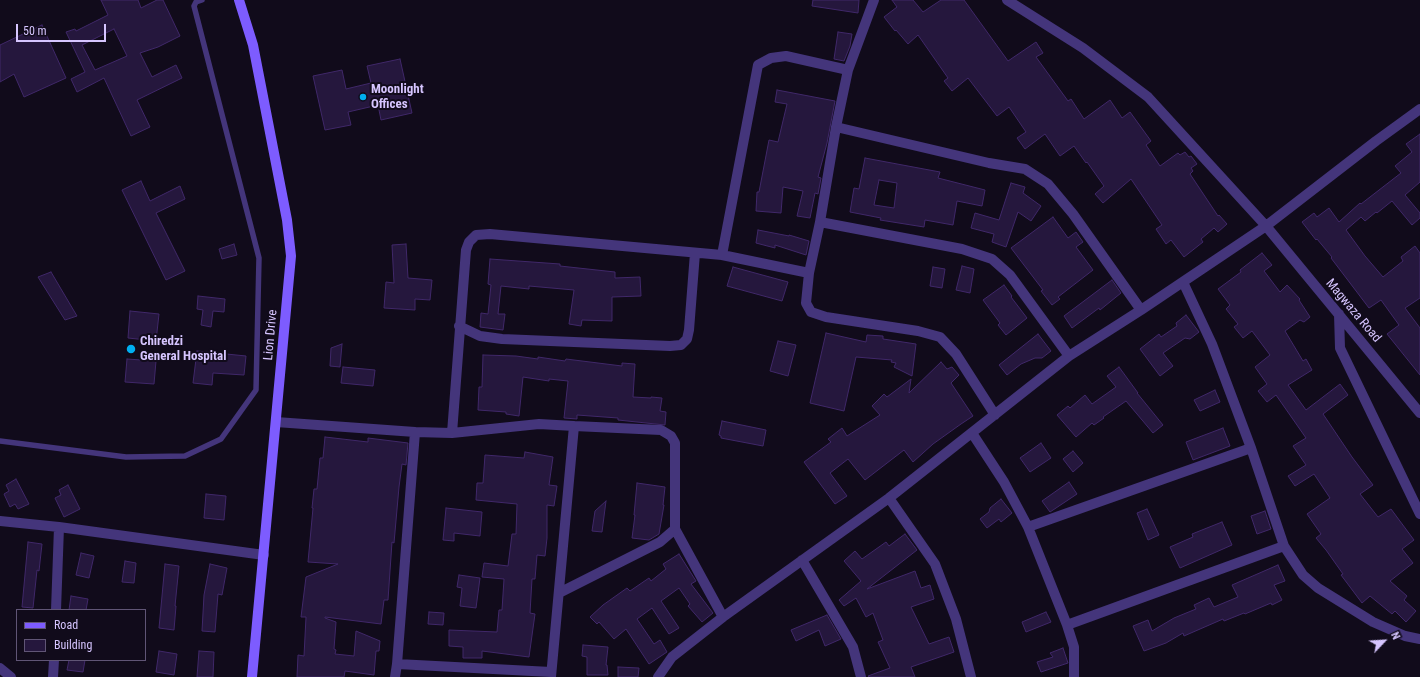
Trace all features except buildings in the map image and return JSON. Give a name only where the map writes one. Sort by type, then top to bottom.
[{"type":"street","name":"Lion Drive","points":[[239,0],[253,45],[287,220],[291,256],[252,677]]},
{"type":"street","points":[[874,0],[848,70],[809,273],[806,303],[811,312],[826,317],[918,331],[940,337],[956,354],[995,415]]},
{"type":"street","name":"Magwaza Road","points":[[1007,0],[1083,48],[1148,97],[1266,226],[1420,413]]},
{"type":"street","points":[[722,255],[758,65],[771,58],[786,56],[848,70]]},
{"type":"street","points":[[658,677],[672,657],[723,617],[889,498],[1068,356],[1141,310],[1266,226],[1420,109]]},
{"type":"street","points":[[836,127],[989,163],[1025,169],[1048,184],[1073,214],[1141,310]]},
{"type":"street","points":[[820,222],[962,249],[992,259],[1010,275],[1068,356]]},
{"type":"street","points":[[452,433],[466,250],[469,242],[476,235],[490,234],[722,255],[809,273]]},
{"type":"street","points":[[459,326],[480,336],[502,339],[670,346],[681,345],[687,339],[689,330],[695,253]]},
{"type":"street","points":[[1183,282],[1212,344],[1251,448],[1284,546],[1303,575],[1318,588],[1373,622],[1406,636],[1420,639]]},
{"type":"street","points":[[1339,314],[1340,348],[1420,514]]},
{"type":"street","points":[[276,422],[415,432],[452,433],[539,424],[661,430],[671,436],[675,443],[675,529],[723,617]]},
{"type":"street","points":[[397,664],[551,674],[574,426]]},
{"type":"street","points":[[395,677],[415,432]]},
{"type":"street","points":[[972,433],[1004,482],[1028,527],[1067,625],[1074,647],[1074,677]]},
{"type":"street","points":[[1028,527],[1251,448]]},
{"type":"street","points":[[889,498],[935,564],[956,619],[970,677]]},
{"type":"street","points":[[0,522],[59,527],[264,555]]},
{"type":"street","points":[[56,609],[59,527]]},
{"type":"street","points":[[559,592],[660,542],[675,529]]},
{"type":"street","points":[[1067,625],[1284,546]]},
{"type":"street","points":[[802,560],[853,647],[860,677]]},
{"type":"street","points":[[53,677],[54,661]]},
{"type":"street","points":[[0,668],[11,677]]},
{"type":"lane","points":[[0,441],[126,457],[185,456],[221,439],[256,390],[259,258],[194,6],[196,2],[202,0]]},
{"type":"place","name":"Moonlight Offices","points":[[363,97]]},
{"type":"place","name":"Chiredzi General Hospital","points":[[131,349]]}]
